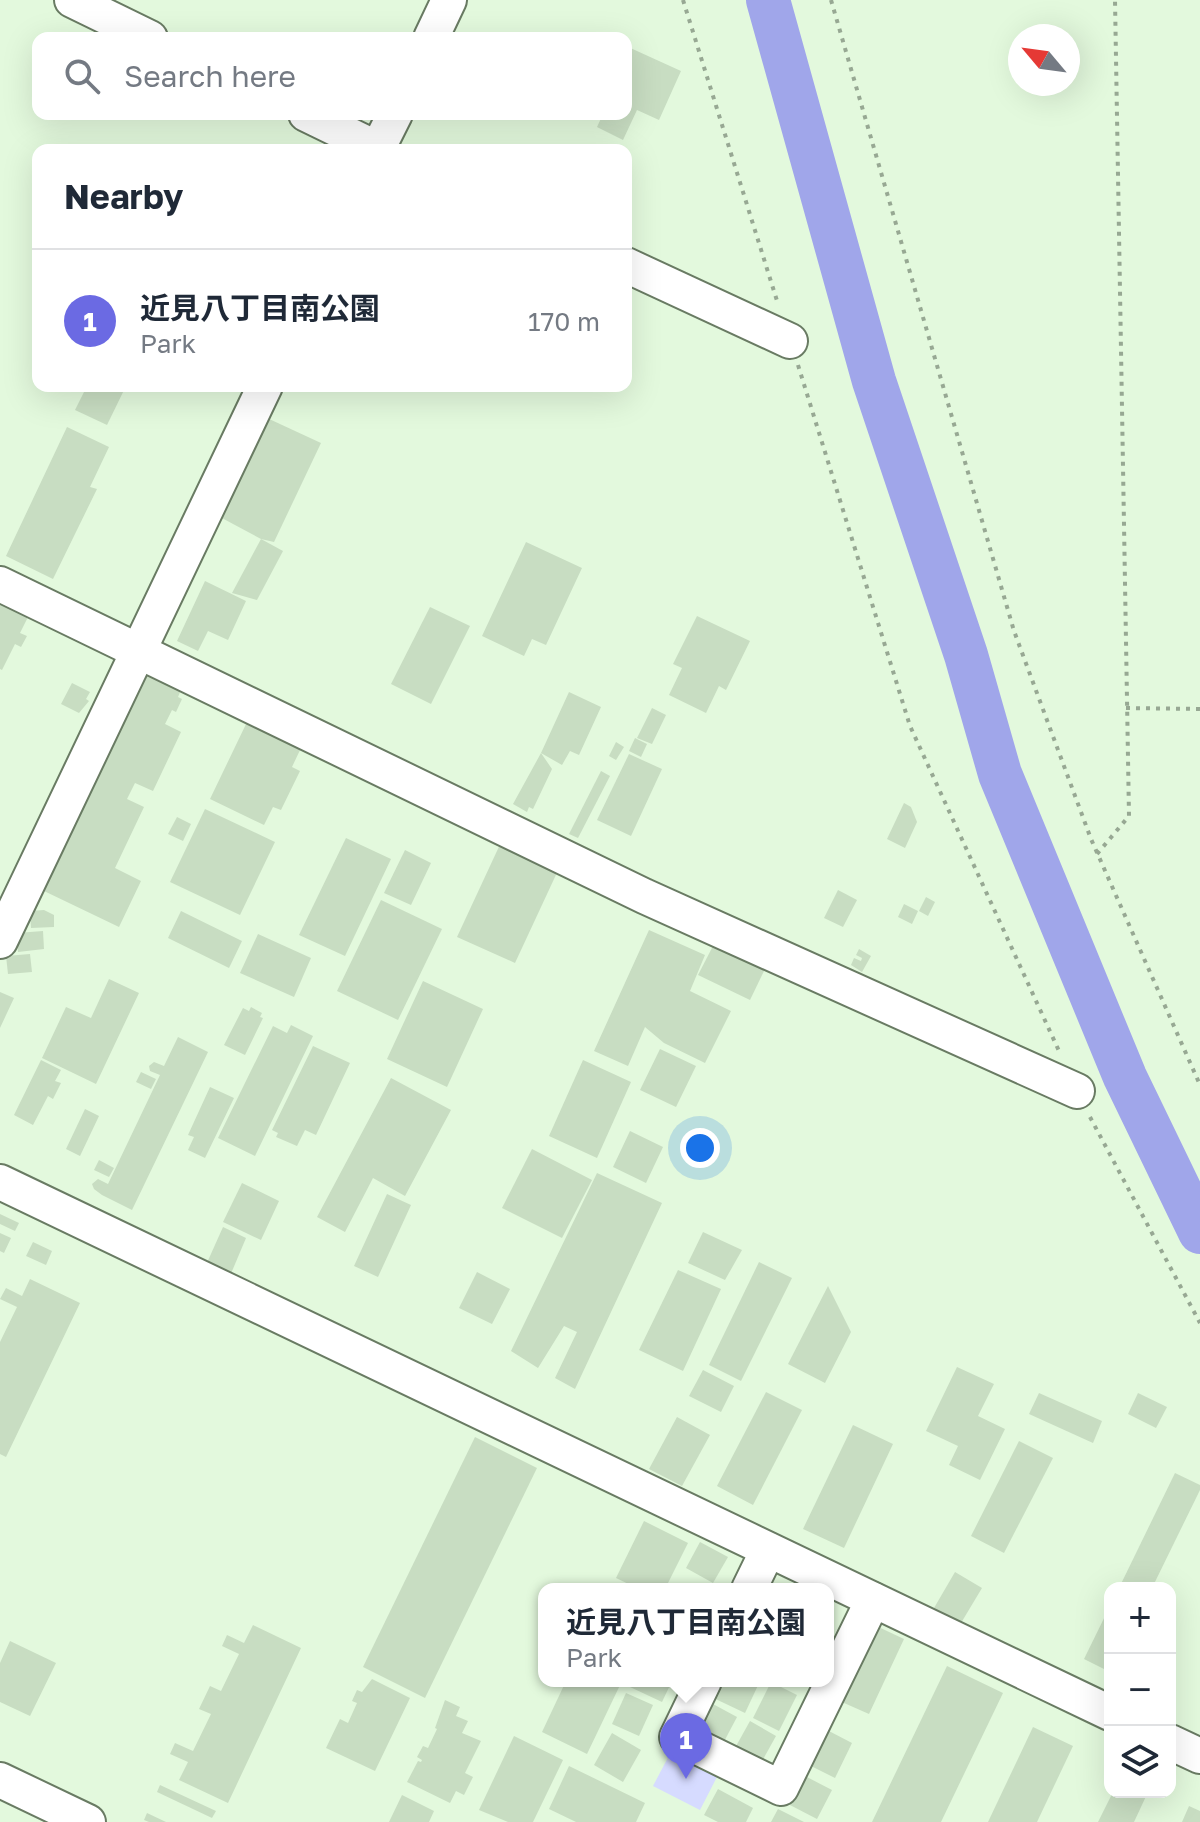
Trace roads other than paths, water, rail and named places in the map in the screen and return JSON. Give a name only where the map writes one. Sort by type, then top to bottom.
[{"type":"street","points":[[72,0],[138,32]]},
{"type":"street","points":[[434,32],[449,0]]},
{"type":"street","points":[[318,120],[366,144]]},
{"type":"street","points":[[381,144],[392,120]]},
{"type":"street","points":[[632,268],[790,341]]},
{"type":"street","points":[[0,941],[262,392]]},
{"type":"street","points":[[0,584],[644,896],[1077,1091]]},
{"type":"street","points":[[0,1182],[1104,1710]]},
{"type":"street","points":[[752,1583],[768,1550]]},
{"type":"street","points":[[834,1680],[873,1600]]},
{"type":"street","points":[[701,1687],[677,1737],[781,1788],[830,1687]]},
{"type":"street","points":[[1176,1745],[1200,1756]]},
{"type":"street","points":[[0,1780],[88,1822]]},
{"type":"waterway","points":[[768,0],[874,381],[966,655],[1000,774],[1125,1077],[1200,1232]]},
{"type":"place","name":"近見八丁目南公園","points":[[686,1779]]}]
